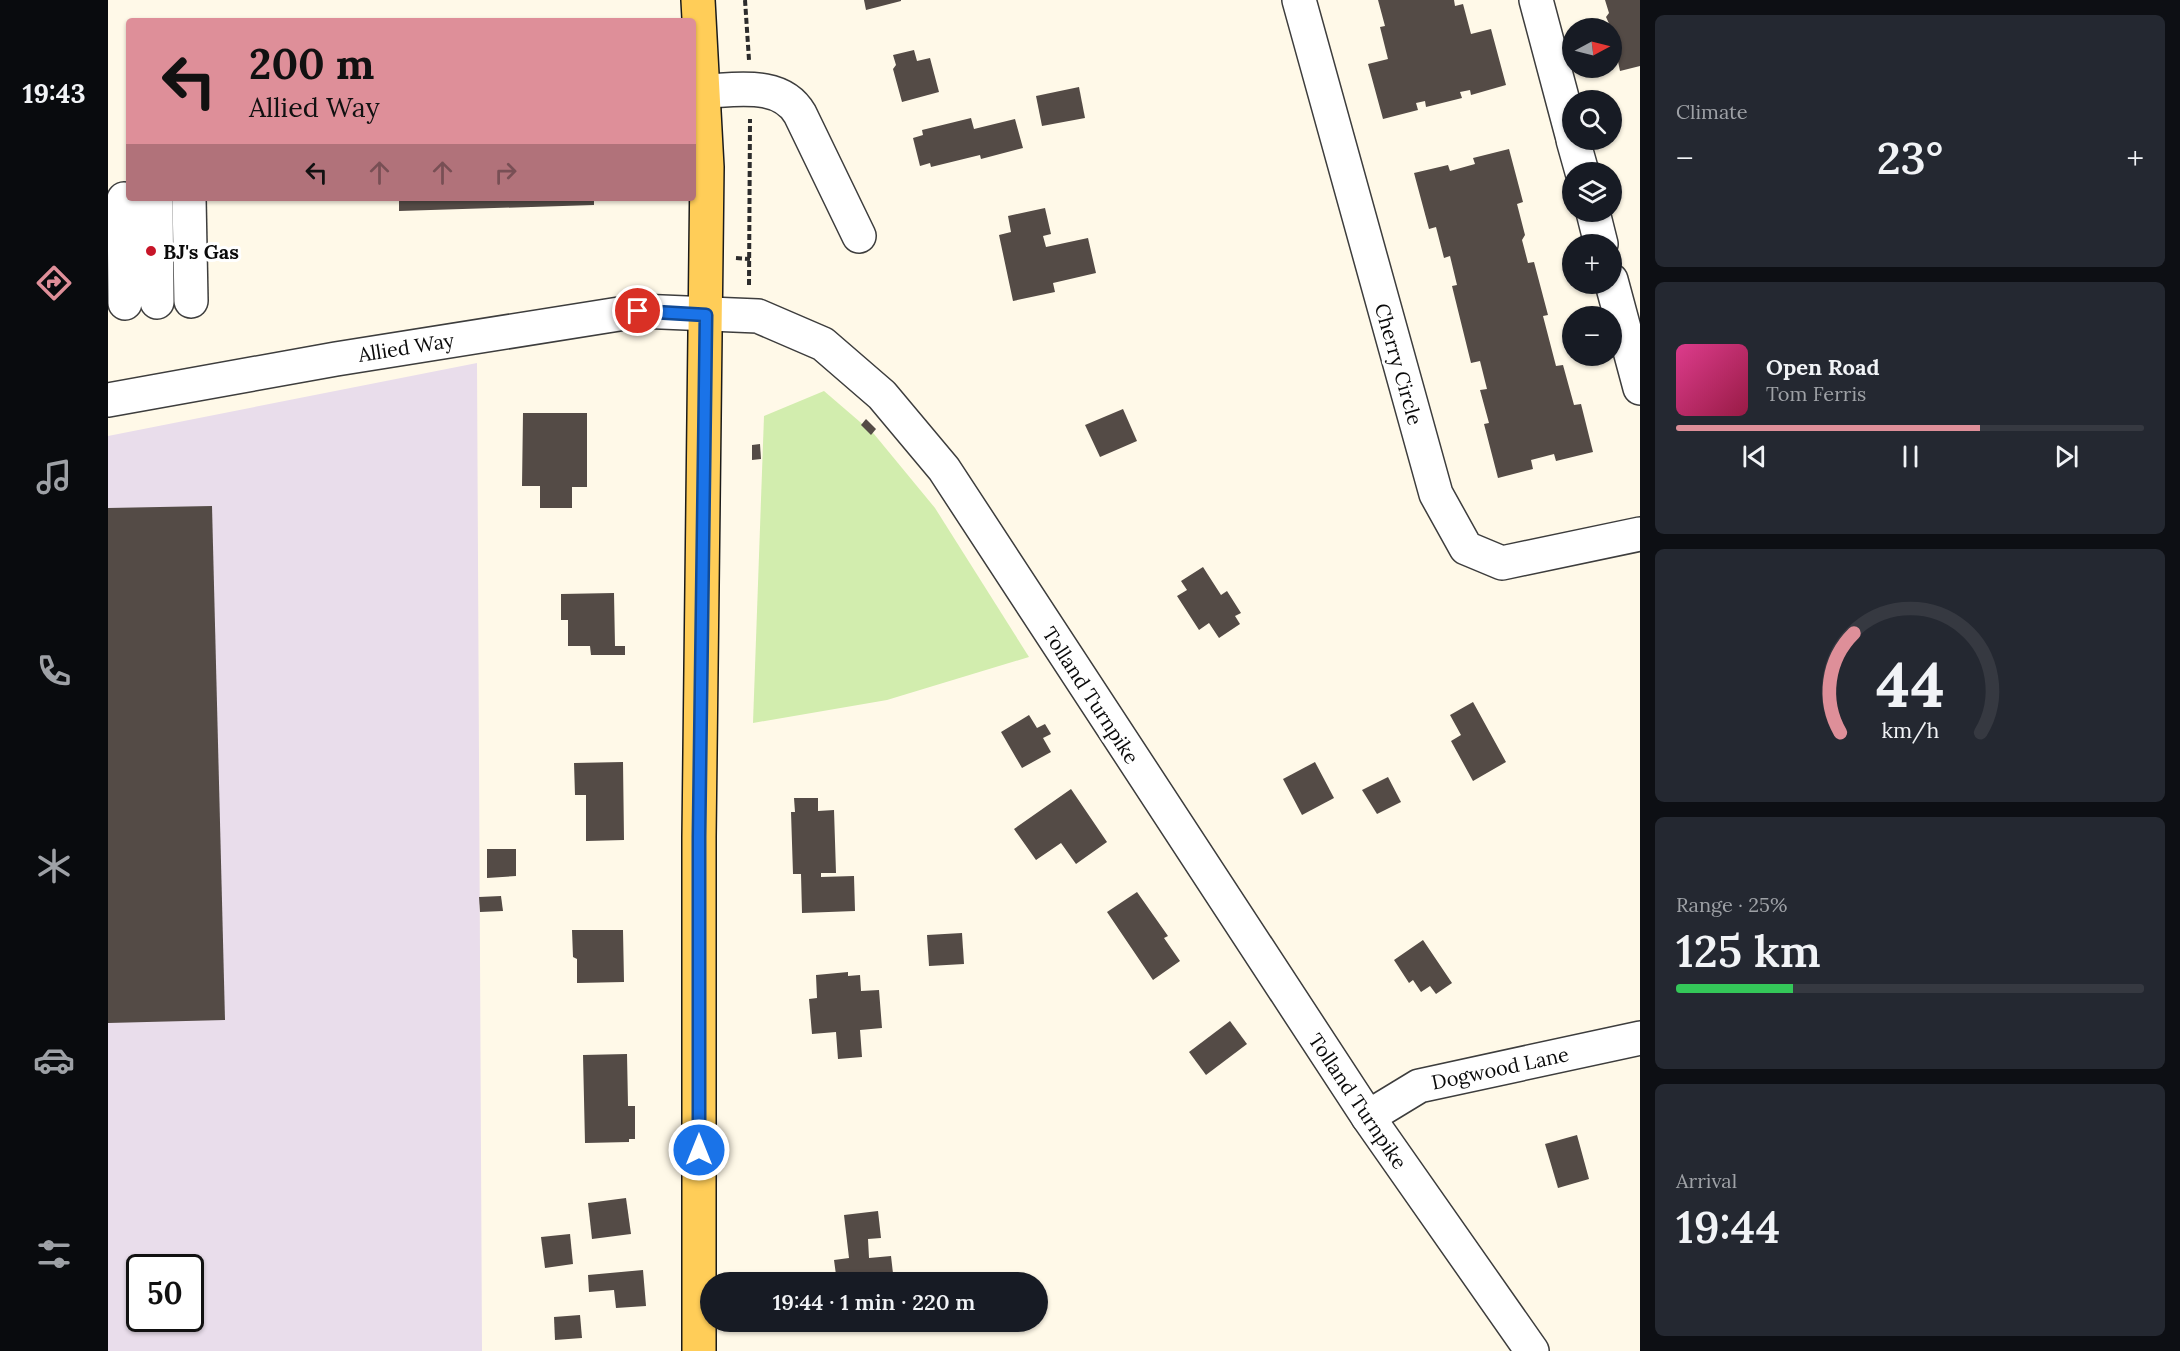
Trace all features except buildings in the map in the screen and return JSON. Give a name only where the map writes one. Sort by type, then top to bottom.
[{"type":"main road","points":[[698,0],[705,91],[706,315],[699,837],[699,1351]]},
{"type":"street","name":"Cherry Circle","points":[[1299,0],[1436,494],[1466,548],[1503,563],[1640,534]]},
{"type":"street","points":[[1536,0],[1562,98]]},
{"type":"street","points":[[705,91],[750,90],[776,93],[796,108],[859,236]]},
{"type":"street","points":[[132,201],[157,302]]},
{"type":"street","points":[[156,201],[157,302]]},
{"type":"street","points":[[157,302],[172,201]]},
{"type":"street","points":[[157,302],[188,201]]},
{"type":"street","points":[[1615,294],[1640,388]]},
{"type":"street","name":"Allied Way","points":[[108,400],[336,358],[638,311],[706,315]]},
{"type":"street","name":"Tolland Turnpike","points":[[706,315],[758,316],[823,344],[882,395],[944,468],[1368,1117],[1532,1351]]},
{"type":"street","name":"Dogwood Lane","points":[[1368,1117],[1419,1086],[1640,1038]]},
{"type":"path","points":[[745,0],[750,90],[750,259]]},
{"type":"shaded area","points":[[477,363],[482,1351],[108,1351],[108,436]]},
{"type":"green space","points":[[824,391],[874,434],[935,508],[1029,657],[887,700],[753,723],[764,416]]},
{"type":"place","name":"BJ's Gas","points":[[151,251]]},
{"type":"route","points":[[638,311],[706,315],[699,837],[699,1150]]}]
